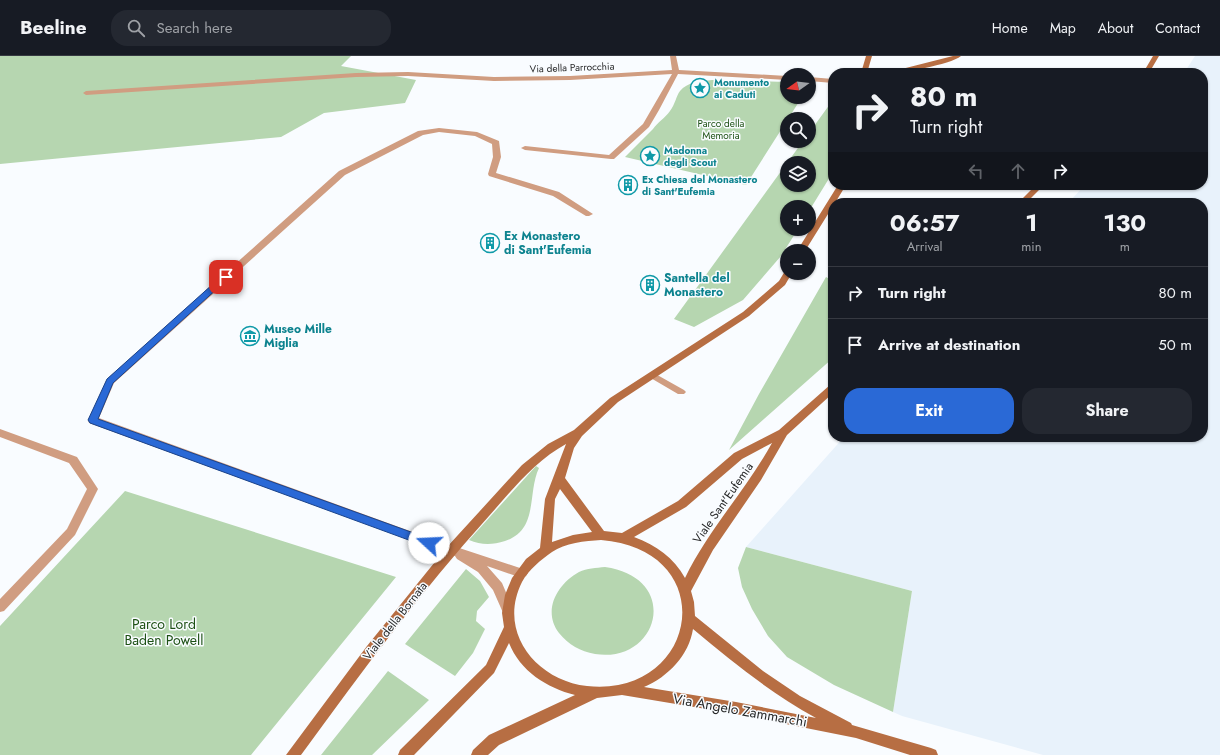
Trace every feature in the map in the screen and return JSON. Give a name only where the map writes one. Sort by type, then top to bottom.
[{"type":"street","points":[[525,148],[609,158],[646,125],[656,110],[676,72],[673,56]]},
{"type":"street","points":[[865,68],[869,56]]},
{"type":"street","points":[[914,68],[958,56]]},
{"type":"street","points":[[1149,68],[1156,56]]},
{"type":"street","name":"Via della Parrocchia","points":[[86,93],[356,75],[408,74],[494,78],[570,78],[676,72],[780,78]]},
{"type":"street","points":[[816,80],[828,81]]},
{"type":"street","points":[[522,572],[451,550],[93,420],[110,381],[342,173],[421,133],[439,130],[461,131],[476,134],[496,143],[497,158],[492,174],[556,194],[589,214]]},
{"type":"street","points":[[1027,198],[1035,190]]},
{"type":"street","points":[[805,244],[828,208]]},
{"type":"street","name":"Viale della Bornata","points":[[293,755],[371,650],[451,550],[526,468],[552,447],[578,433],[614,400],[746,314],[784,280]]},
{"type":"street","points":[[652,375],[681,392]]},
{"type":"street","name":"Viale Sant'Eufemia","points":[[686,589],[697,565],[711,542],[763,468],[784,433],[828,392]]},
{"type":"street","points":[[0,433],[73,460],[93,489],[71,532],[0,607]]},
{"type":"street","name":"Viale della Bornata","points":[[546,551],[550,499],[559,479],[569,448],[578,433]]},
{"type":"street","name":"Viale Sant'Eufemia","points":[[623,538],[682,504],[738,456],[784,433]]},
{"type":"street","points":[[559,479],[601,535]]},
{"type":"street","points":[[601,535],[623,538],[640,544],[655,552],[668,562],[678,575],[686,589],[689,604],[690,619],[686,638],[676,655],[662,670],[644,682],[623,690],[594,692],[573,690],[554,683],[538,673],[524,660],[515,645],[509,629],[508,611],[514,584],[532,561],[546,551],[572,539],[601,535]]},
{"type":"street","points":[[451,550],[482,569],[498,587],[508,611]]},
{"type":"street","name":"Via Angelo Zammarchi","points":[[690,619],[758,675],[795,700],[856,732]]},
{"type":"street","points":[[405,755],[490,669],[509,629]]},
{"type":"street","name":"Via Angelo Zammarchi","points":[[623,690],[736,708],[856,732],[931,755]]},
{"type":"street","points":[[478,755],[494,740],[594,692]]},
{"type":"shaded area","points":[[1195,56],[1220,56],[1220,755],[1043,755],[902,716],[893,712],[912,591],[746,547],[840,442],[1208,442],[1208,198],[1073,198],[1080,190],[1208,190],[1208,68],[1187,68]]},
{"type":"green space","points":[[0,56],[351,56],[341,66],[416,80],[405,103],[324,113],[281,137],[0,164]]},
{"type":"green space","name":"Parco della Memoria","points":[[694,82],[780,82],[780,104],[798,104],[792,112],[780,112],[780,132],[746,185],[625,157],[668,113],[683,88]]},
{"type":"green space","points":[[828,107],[828,180],[816,200],[780,200],[780,236],[794,236],[789,244],[780,244],[780,257],[743,300],[694,327],[674,319],[780,173],[780,192],[816,192],[816,156],[792,156],[798,148],[816,148],[816,123]]},
{"type":"green space","points":[[826,277],[828,278],[828,362],[729,450],[759,394]]},
{"type":"green space","points":[[536,466],[539,468],[535,478],[528,520],[516,536],[505,541],[491,544],[482,544],[469,540]]},
{"type":"green space","name":"Parco Lord Baden Powell","points":[[125,491],[396,577],[251,755],[0,755],[0,626]]},
{"type":"green space","points":[[746,547],[912,591],[893,712],[834,685],[787,657],[768,636],[752,609],[742,587],[738,568]]},
{"type":"green space","points":[[605,567],[629,574],[645,587],[653,602],[653,618],[647,634],[634,646],[617,654],[595,654],[575,647],[559,633],[554,625],[552,616],[554,599],[564,584],[571,577],[585,570]]},
{"type":"green space","points":[[466,569],[480,581],[489,597],[477,611],[476,621],[485,629],[473,653],[455,676],[405,644]]},
{"type":"green space","points":[[388,671],[429,700],[372,755],[321,755]]},
{"type":"place","name":"Monumento ai Caduti","points":[[700,88]]},
{"type":"place","name":"Madonna degli Scout","points":[[650,156]]},
{"type":"place","name":"Ex Chiesa del Monastero di Sant'Eufemia","points":[[628,185]]},
{"type":"place","name":"Ex Monastero di Sant'Eufemia","points":[[490,243]]},
{"type":"place","name":"Santella del Monastero","points":[[650,285]]},
{"type":"place","name":"Museo Mille Miglia","points":[[250,336]]},
{"type":"route","points":[[226,277],[110,381],[93,420],[429,543]]}]
